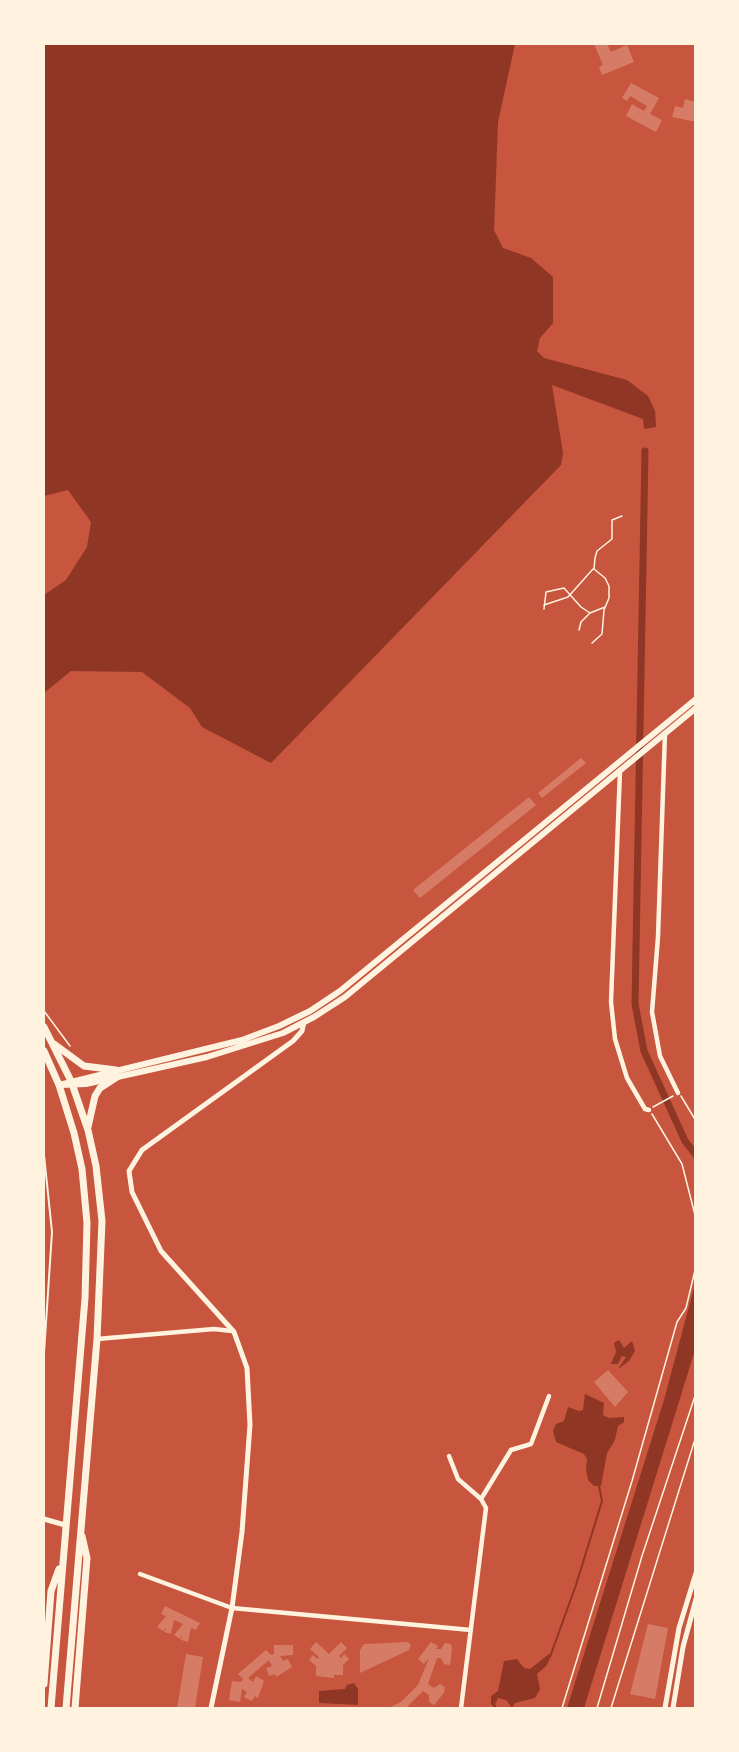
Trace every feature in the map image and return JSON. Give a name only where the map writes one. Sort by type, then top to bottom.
[{"type":"main road","points":[[88,1130],[95,1096],[100,1088],[117,1073],[242,1040],[310,1011],[340,991],[662,731],[696,699]]},
{"type":"main road","points":[[662,731],[696,708]]},
{"type":"main road","points":[[59,1085],[245,1046],[304,1022],[345,997],[620,771],[636,752]]},
{"type":"main road","points":[[44,1027],[72,1083],[88,1130],[96,1166],[102,1221],[97,1339],[66,1708]]},
{"type":"main road","points":[[52,1043],[84,1066],[117,1073]]},
{"type":"main road","points":[[44,1051],[59,1085],[79,1151],[87,1223],[85,1298],[51,1708]]},
{"type":"main road","points":[[75,1708],[87,1558],[81,1530]]},
{"type":"main road","points":[[44,1684],[51,1591],[62,1558]]},
{"type":"street","points":[[662,731],[658,937],[652,1012],[660,1056],[677,1093]]},
{"type":"street","points":[[620,771],[611,1002],[615,1039],[627,1078],[645,1109],[649,1110]]},
{"type":"street","points":[[211,1708],[232,1608],[242,1532],[250,1425],[247,1368],[234,1332],[161,1251],[132,1192],[129,1171],[142,1150],[293,1041],[302,1031],[304,1022]]},
{"type":"street","points":[[97,1339],[214,1329],[234,1332]]},
{"type":"street","points":[[481,1499],[511,1450],[531,1444],[549,1396]]},
{"type":"street","points":[[448,1456],[458,1479],[481,1499],[486,1512],[461,1708]]},
{"type":"street","points":[[44,1519],[65,1525]]},
{"type":"street","points":[[665,1708],[678,1628],[696,1573]]},
{"type":"street","points":[[140,1574],[232,1608],[471,1630]]},
{"type":"street","points":[[673,1708],[683,1647],[696,1599]]},
{"type":"lane","points":[[44,1155],[49,1190],[52,1246],[44,1353]]},
{"type":"path","points":[[590,613],[581,608],[571,594],[564,588],[550,590],[544,596],[544,607],[563,600],[571,594],[594,569],[597,551],[612,539],[612,520],[617,516],[622,516]]},
{"type":"path","points":[[592,643],[602,634],[605,607],[609,598],[609,586],[605,578],[594,569]]},
{"type":"path","points":[[579,630],[582,621],[590,613],[605,607]]},
{"type":"path","points":[[44,1011],[73,1050]]},
{"type":"path","points":[[696,1121],[677,1093],[649,1110],[682,1164],[690,1190],[692,1214],[696,1219]]},
{"type":"path","points":[[562,1708],[632,1482],[677,1322],[686,1308],[696,1266]]},
{"type":"path","points":[[597,1708],[642,1556],[696,1393]]},
{"type":"path","points":[[611,1708],[696,1436]]},
{"type":"shaded area","points":[[44,44],[515,44],[498,122],[494,230],[503,248],[531,258],[553,277],[553,323],[540,338],[537,351],[544,358],[627,380],[648,396],[655,411],[656,427],[644,429],[643,419],[552,385],[563,453],[561,465],[271,763],[202,727],[190,708],[142,672],[71,671],[44,693],[44,595],[66,580],[87,547],[91,522],[68,490],[44,496]]},
{"type":"shaded area","points":[[695,1284],[695,1350],[584,1708],[567,1708],[664,1400]]},
{"type":"shaded area","points":[[619,1340],[624,1348],[632,1341],[635,1351],[629,1361],[618,1369],[626,1357],[622,1356],[618,1364],[611,1364],[616,1352],[614,1343]]},
{"type":"shaded area","points":[[585,1394],[604,1403],[603,1415],[609,1418],[624,1417],[624,1422],[618,1426],[615,1440],[607,1453],[601,1486],[594,1486],[588,1480],[587,1459],[584,1454],[556,1442],[553,1431],[556,1424],[564,1421],[568,1407],[583,1410]]},
{"type":"shaded area","points":[[549,1654],[552,1655],[546,1666],[537,1674],[540,1689],[535,1698],[515,1703],[512,1708],[506,1700],[498,1698],[495,1704],[497,1708],[491,1704],[491,1696],[498,1691],[504,1661],[517,1659],[524,1668],[530,1669]]},
{"type":"shaded area","points":[[354,1683],[358,1689],[358,1705],[319,1703],[319,1691],[345,1689],[347,1685]]},
{"type":"building","points":[[594,44],[607,44],[611,52],[627,45],[634,62],[602,75],[599,67],[603,65]]},
{"type":"building","points":[[631,83],[659,98],[650,114],[662,120],[656,132],[626,116],[632,104],[644,111],[647,106],[630,96],[627,101],[622,98]]},
{"type":"building","points":[[685,99],[696,102],[696,122],[672,117],[675,106],[683,108]]},
{"type":"building","points":[[581,758],[586,763],[542,798],[538,793]]},
{"type":"building","points":[[529,797],[536,805],[420,898],[413,890]]},
{"type":"building","points":[[608,1370],[628,1392],[615,1407],[594,1382]]},
{"type":"building","points":[[165,1606],[200,1623],[196,1630],[191,1628],[188,1642],[181,1640],[182,1634],[180,1639],[174,1635],[183,1624],[174,1620],[171,1634],[164,1632],[167,1627],[163,1631],[157,1627],[166,1616],[161,1614]]},
{"type":"building","points":[[648,1624],[668,1628],[655,1699],[630,1694]]},
{"type":"building","points":[[316,1642],[329,1654],[341,1642],[347,1648],[339,1656],[341,1658],[344,1654],[349,1659],[343,1665],[343,1675],[334,1675],[334,1678],[316,1676],[316,1666],[309,1660],[313,1655],[317,1659],[319,1657],[310,1649]]},
{"type":"building","points":[[408,1642],[411,1645],[409,1650],[360,1673],[360,1650],[364,1644]]},
{"type":"building","points":[[431,1642],[438,1646],[436,1649],[441,1649],[445,1643],[451,1644],[450,1665],[444,1664],[441,1658],[437,1658],[428,1684],[434,1688],[440,1684],[445,1687],[444,1693],[434,1705],[429,1702],[429,1695],[423,1691],[408,1706],[409,1708],[388,1708],[401,1702],[418,1685],[429,1658],[424,1664],[418,1659]]},
{"type":"building","points":[[274,1645],[293,1645],[293,1655],[280,1656],[283,1661],[288,1659],[292,1667],[276,1677],[275,1674],[269,1676],[266,1668],[272,1666],[269,1660],[248,1678],[253,1682],[256,1676],[264,1681],[258,1698],[255,1696],[252,1701],[244,1697],[247,1692],[242,1689],[240,1702],[229,1700],[232,1681],[241,1682],[243,1679],[238,1674],[266,1650],[271,1655],[274,1654]]},
{"type":"building","points":[[186,1654],[203,1657],[195,1708],[177,1708]]},
{"type":"waterway","points":[[645,451],[635,1004],[644,1051],[685,1141],[696,1155]]},
{"type":"waterway","points":[[551,1654],[576,1585],[602,1501],[599,1486]]}]
